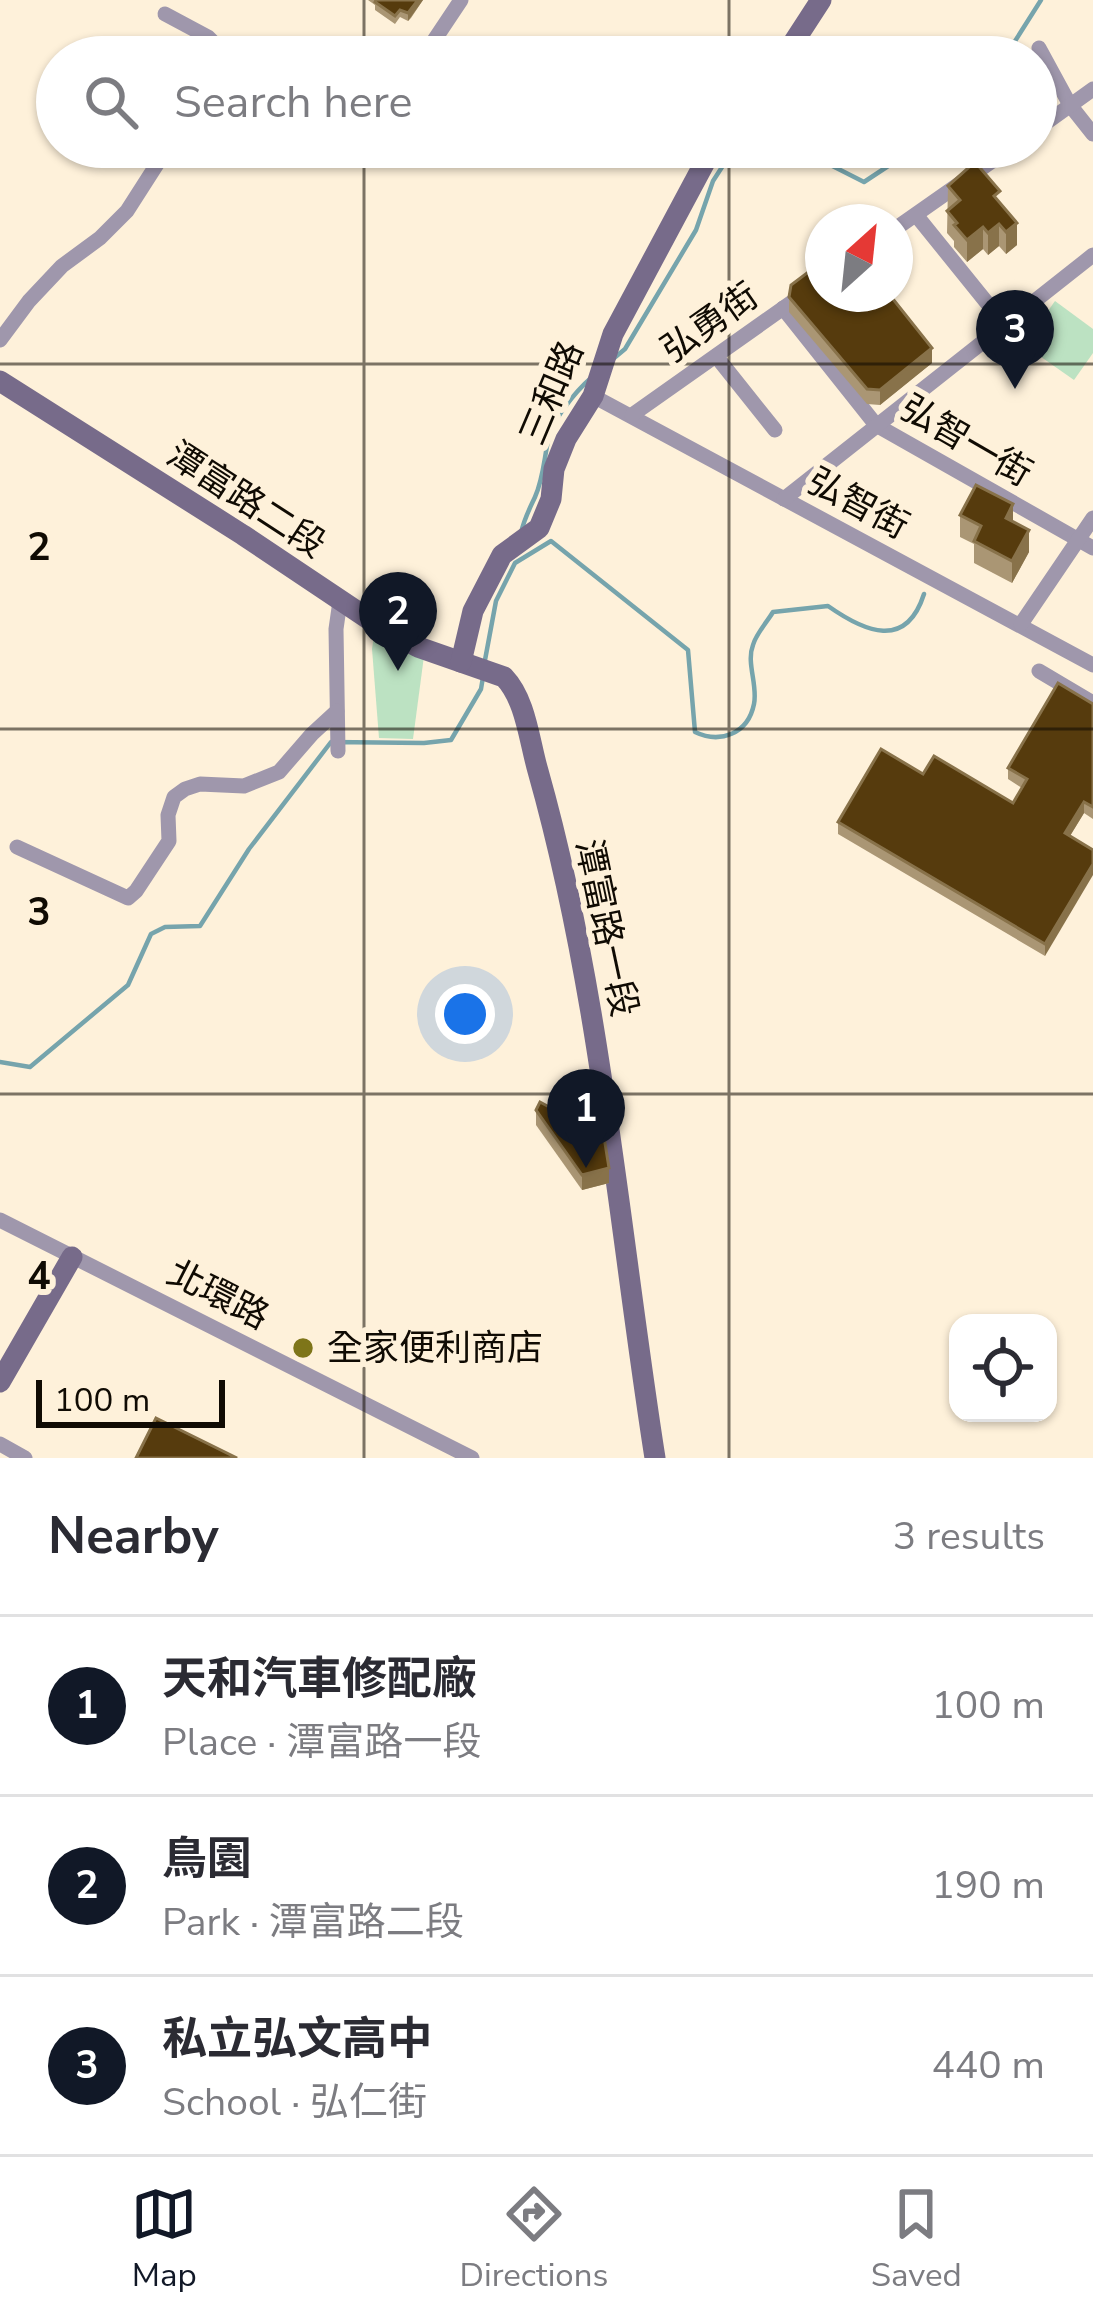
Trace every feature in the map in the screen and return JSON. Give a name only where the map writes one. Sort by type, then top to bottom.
[{"type":"street","points":[[437,36],[460,0]]},
{"type":"street","points":[[798,36],[821,0]]},
{"type":"street","points":[[165,14],[206,36]]},
{"type":"street","points":[[1057,82],[1093,134]]},
{"type":"street","points":[[1057,115],[1093,89]]},
{"type":"street","points":[[0,340],[62,266],[128,211],[155,168]]},
{"type":"street","name":"三和路","points":[[475,667],[473,611],[502,555],[539,528],[551,499],[554,469],[593,396],[613,334],[702,168]]},
{"type":"street","points":[[913,217],[982,168]]},
{"type":"street","points":[[916,215],[1004,324]]},
{"type":"street","points":[[784,499],[1093,255]]},
{"type":"street","name":"弘勇街","points":[[632,416],[805,293]]},
{"type":"street","name":"弘智一街","points":[[783,308],[876,424],[1093,548]]},
{"type":"street","points":[[716,356],[775,430]]},
{"type":"street","name":"潭富路二段","points":[[0,381],[340,602],[418,647],[475,667]]},
{"type":"street","name":"弘智街","points":[[593,396],[1093,665]]},
{"type":"street","points":[[1021,624],[1093,518]]},
{"type":"street","points":[[338,749],[336,629],[340,602]]},
{"type":"street","name":"潭富路一段","points":[[475,667],[510,684],[545,797],[597,1052],[655,1458]]},
{"type":"street","points":[[1040,671],[1093,703]]},
{"type":"street","points":[[17,847],[128,898],[169,841],[168,815],[175,797],[200,784],[244,786],[278,772],[312,734],[337,718]]},
{"type":"street","name":"北環路","points":[[0,1220],[472,1458]]},
{"type":"street","points":[[0,1382],[72,1257]]},
{"type":"street","points":[[0,1444],[25,1458]]},
{"type":"green space","points":[[1055,301],[1093,329],[1093,353],[1074,380],[1024,345]]},
{"type":"green space","points":[[375,629],[424,656],[413,739],[379,738],[372,649]]},
{"type":"building","points":[[376,0],[418,0],[408,13],[400,10],[395,16]]},
{"type":"building","points":[[968,168],[980,168],[1000,191],[994,196],[1017,223],[1006,232],[999,224],[988,233],[983,227],[967,240],[947,211],[960,200],[948,186]]},
{"type":"building","points":[[805,274],[805,312],[903,312],[932,348],[880,390],[867,389],[789,297],[791,285]]},
{"type":"building","points":[[976,485],[1013,504],[1006,518],[1029,530],[1012,561],[974,541],[981,526],[960,515]]},
{"type":"building","points":[[1058,683],[1093,704],[1093,807],[1084,802],[1065,833],[1093,850],[1093,864],[1045,944],[838,822],[881,749],[923,774],[934,756],[1013,803],[1027,779],[1008,768]]},
{"type":"building","points":[[540,1102],[604,1137],[609,1168],[582,1175],[536,1110]]},
{"type":"building","points":[[156,1418],[237,1458],[136,1458]]},
{"type":"waterway","points":[[1018,36],[1041,0]]},
{"type":"waterway","points":[[613,359],[625,349],[696,230],[721,168]]},
{"type":"waterway","points":[[836,168],[864,182],[885,168]]},
{"type":"waterway","points":[[521,533],[554,425],[591,378]]},
{"type":"waterway","points":[[485,660],[496,601],[515,563],[551,541],[688,650],[695,732],[723,736],[739,729],[751,714],[755,697],[751,652],[773,612],[828,606],[856,623],[883,631],[907,623],[924,594]]},
{"type":"waterway","points":[[0,1062],[30,1067],[128,985],[151,934],[165,927],[200,926],[249,849],[331,742],[451,740],[481,689],[483,677]]},
{"type":"place","name":"私立弘文高中","points":[[1015,389]]},
{"type":"place","name":"鳥園","points":[[398,671]]},
{"type":"place","name":"天和汽車修配廠","points":[[586,1168]]},
{"type":"place","name":"全家便利商店","points":[[303,1348]]}]
